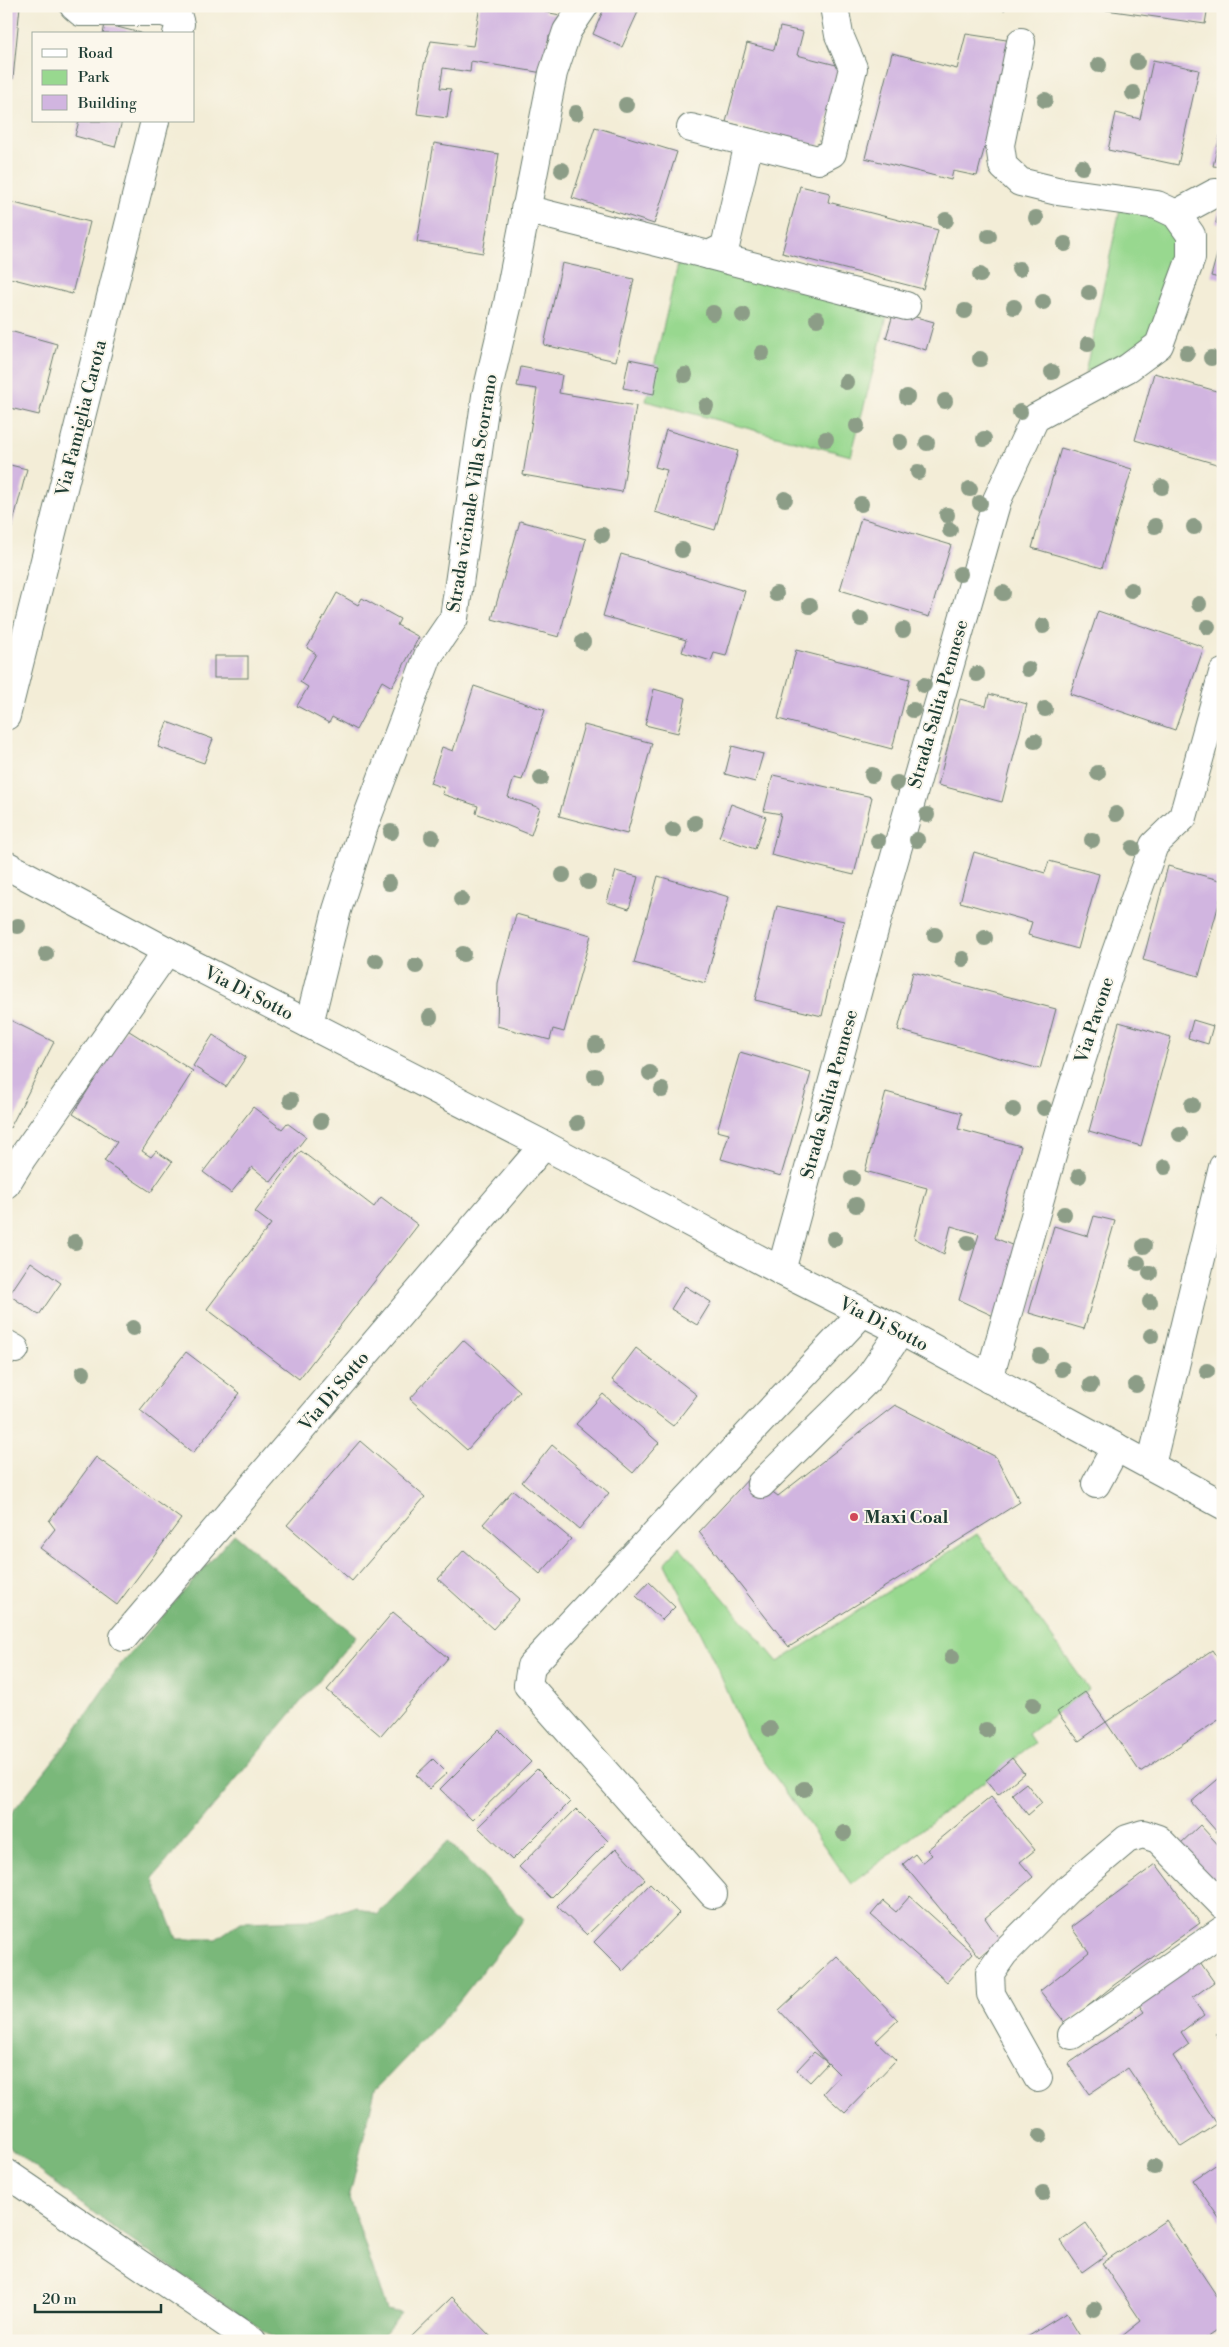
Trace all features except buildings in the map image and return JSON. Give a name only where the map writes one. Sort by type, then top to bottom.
[{"type":"street","points":[[74,6],[81,12],[163,12],[178,17],[180,24],[178,32]]},
{"type":"street","name":"Strada vicinale Villa Scorrano","points":[[309,1024],[337,910],[365,823],[428,656],[454,618],[486,396],[508,303],[553,73],[567,31],[584,6]]},
{"type":"street","points":[[691,128],[818,160],[832,153],[853,68],[839,35],[834,6]]},
{"type":"street","points":[[1021,42],[1000,145],[1003,166],[1020,182],[1057,191],[1157,206],[1176,214],[1215,194],[1223,194]]},
{"type":"street","name":"Via Famiglia Carota","points":[[6,716],[155,122]]},
{"type":"street","points":[[709,255],[724,247],[749,143]]},
{"type":"street","points":[[525,209],[906,306]]},
{"type":"street","name":"Strada Salita Pennese","points":[[781,1272],[876,923],[997,500],[1035,418],[1128,368],[1159,345],[1191,258],[1191,235],[1176,214]]},
{"type":"street","name":"Via Pavone","points":[[989,1379],[1061,1124],[1112,962],[1154,845],[1184,817],[1223,673]]},
{"type":"street","name":"Via Di Sotto","points":[[6,865],[167,951],[544,1145],[781,1272],[901,1331],[1223,1505]]},
{"type":"street","points":[[6,1184],[14,1154],[167,951]]},
{"type":"street","name":"Via Di Sotto","points":[[124,1637],[544,1145]]},
{"type":"street","points":[[1151,1465],[1223,1167]]},
{"type":"street","points":[[713,1894],[528,1685],[531,1666],[862,1313]]},
{"type":"street","points":[[760,1484],[868,1378],[901,1331]]},
{"type":"street","points":[[1096,1484],[1116,1447]]},
{"type":"street","points":[[1038,2078],[991,1994],[990,1973],[1004,1954],[1069,1888],[1127,1839],[1143,1834],[1158,1839],[1223,1905]]},
{"type":"street","points":[[1072,2035],[1223,1930]]},
{"type":"street","points":[[6,2173],[252,2341]]},
{"type":"green space","points":[[1120,209],[1164,219],[1181,242],[1179,253],[1163,309],[1150,333],[1128,350],[1085,373]]},
{"type":"green space","points":[[679,260],[888,313],[851,456],[646,401]]},
{"type":"green space","points":[[234,1534],[356,1636],[153,1878],[177,1939],[216,1939],[241,1922],[314,1920],[356,1906],[377,1915],[448,1841],[524,1919],[451,2011],[375,2090],[349,2198],[387,2310],[402,2313],[378,2341],[279,2341],[116,2230],[6,2145],[6,1820],[61,1751],[120,1665]]},
{"type":"green space","points":[[977,1534],[1089,1689],[1028,1734],[1034,1743],[851,1884],[747,1737],[716,1665],[665,1564],[679,1546],[778,1662]]},
{"type":"place","name":"Maxi Coal","points":[[854,1517]]}]
